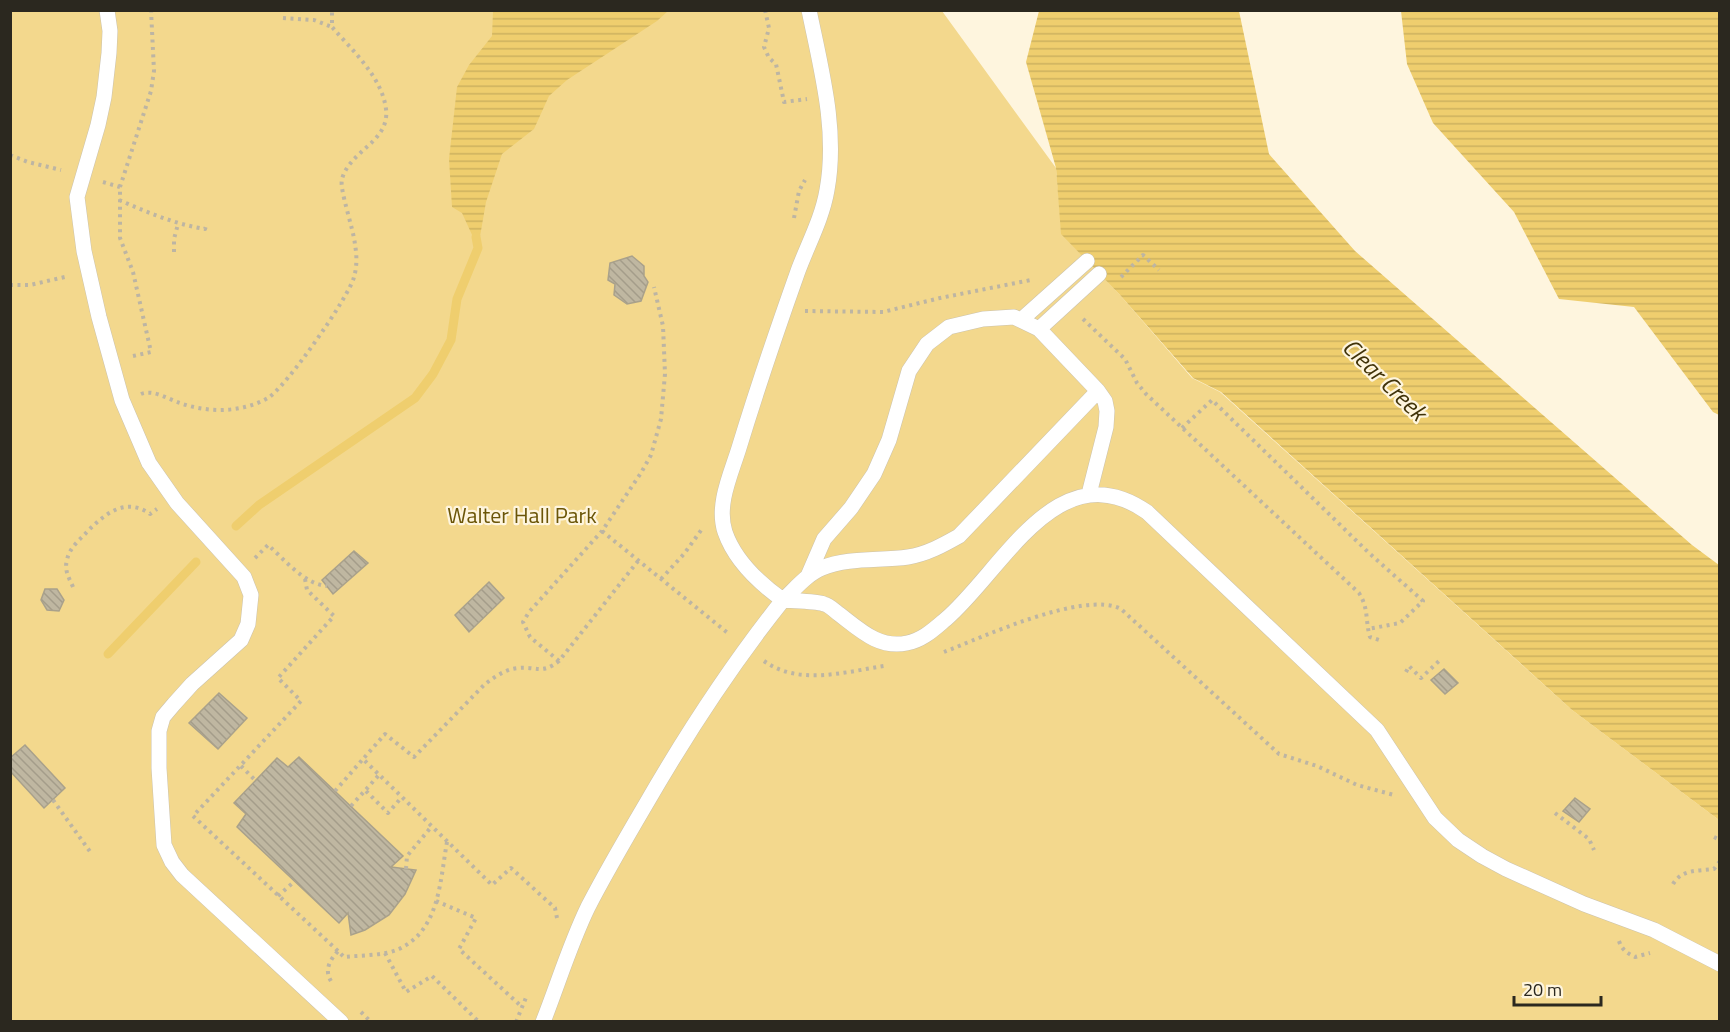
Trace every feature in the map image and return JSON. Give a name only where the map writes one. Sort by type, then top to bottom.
[{"type":"lane","points":[[107,10],[110,31],[104,97],[77,197],[89,272],[122,400],[137,439],[149,462],[172,496],[233,563],[244,577],[251,595],[248,624],[240,640],[192,684],[163,717],[158,746],[164,845],[172,862],[182,875],[341,1022]]},
{"type":"lane","points":[[808,10],[823,81],[831,144],[831,164],[820,219],[799,268],[751,405],[727,486],[722,511],[724,531],[734,551],[747,569],[783,600],[824,603],[876,640],[887,644],[909,643],[928,634],[951,614],[1043,515],[1063,502],[1089,494],[1110,496],[1135,503],[1148,512],[1377,730],[1435,818],[1458,840],[1506,869],[1584,904],[1654,930],[1719,964]]},
{"type":"lane","points":[[1021,321],[1087,261]]},
{"type":"lane","points":[[1039,329],[1099,274]]},
{"type":"lane","points":[[808,577],[824,539],[851,508],[874,474],[889,440],[909,371],[927,344],[949,327],[983,319],[1014,317],[1039,329],[1098,391],[1105,401],[1107,419],[1089,494]]},
{"type":"lane","points":[[543,1022],[587,909],[620,848],[666,769],[746,648],[783,600],[821,568],[840,562],[910,557],[938,549],[959,536],[1098,391]]},
{"type":"path","points":[[124,358],[151,352],[133,272],[120,238],[119,200],[120,186],[151,91],[154,71],[151,10]]},
{"type":"path","points":[[332,10],[332,27]]},
{"type":"path","points":[[765,10],[769,28],[764,47],[769,58],[776,64],[784,102],[812,98]]},
{"type":"path","points":[[135,398],[145,392],[214,411],[250,405],[269,397],[286,382],[354,278],[356,245],[340,186],[349,164],[378,137],[385,126],[386,110],[381,91],[372,75],[332,27],[314,20],[283,18]]},
{"type":"path","points":[[793,226],[799,191],[807,175]]},
{"type":"path","points":[[119,200],[178,224],[205,229],[207,223]]},
{"type":"path","points":[[174,252],[174,239],[178,224]]},
{"type":"path","points":[[10,285],[30,285],[89,272]]},
{"type":"path","points":[[559,661],[530,637],[523,622],[529,612],[602,531],[646,464],[657,438],[665,374],[663,326],[654,287]]},
{"type":"path","points":[[1182,428],[1212,399],[1368,552],[1423,601],[1410,616],[1400,623],[1368,629]]},
{"type":"path","points":[[73,587],[66,571],[67,559],[72,548],[99,519],[112,510],[128,506],[140,507],[150,514],[172,496]]},
{"type":"path","points":[[661,579],[684,554],[703,528]]},
{"type":"path","points":[[602,531],[746,648],[782,672],[802,676],[890,665]]},
{"type":"path","points":[[249,564],[268,544],[305,578],[318,585],[327,586]]},
{"type":"path","points":[[335,791],[385,734],[414,757],[484,685],[496,676],[518,668],[540,670],[550,668],[559,661],[638,561]]},
{"type":"path","points":[[305,578],[308,590],[334,616],[278,678],[301,701],[193,816],[344,957],[385,953],[399,949],[418,936],[432,916],[447,842]]},
{"type":"path","points":[[938,654],[1068,607],[1100,603],[1112,605],[1120,609],[1279,754],[1317,766],[1357,785],[1394,794],[1401,804]]},
{"type":"path","points":[[1406,672],[1409,666],[1421,678],[1439,661]]},
{"type":"path","points":[[363,759],[492,885],[511,868],[555,909],[558,915],[556,925]]},
{"type":"path","points":[[241,766],[256,781]]},
{"type":"path","points":[[351,806],[379,775]]},
{"type":"path","points":[[366,791],[388,813],[402,797]]},
{"type":"path","points":[[53,800],[91,853]]},
{"type":"path","points":[[1555,813],[1589,839],[1594,850]]},
{"type":"path","points":[[406,869],[407,856],[432,826]]},
{"type":"path","points":[[1714,837],[1719,840]]},
{"type":"path","points":[[1673,884],[1678,876],[1684,873],[1714,868],[1719,861]]},
{"type":"path","points":[[278,896],[295,881]]},
{"type":"path","points":[[436,901],[476,918],[459,949],[522,1008]]},
{"type":"path","points":[[1618,938],[1621,947],[1635,957],[1654,951]]},
{"type":"path","points":[[335,986],[328,976],[327,968],[338,951]]},
{"type":"path","points":[[385,953],[406,992],[432,976],[479,1022]]},
{"type":"path","points":[[516,1022],[530,987]]},
{"type":"path","points":[[357,1007],[371,1022]]},
{"type":"green space","name":"Walter Hall Park","points":[[10,11],[942,11],[1056,168],[1062,234],[1120,295],[1192,378],[1220,392],[1572,710],[1719,820],[1719,1021],[11,1021]]},
{"type":"water","points":[[493,11],[668,11],[657,21],[567,80],[549,96],[534,129],[502,154],[486,202],[478,248],[462,213],[452,207],[449,159],[457,87],[469,65],[492,36]]},
{"type":"water","name":"Clear Creek","points":[[1039,11],[1239,11],[1269,154],[1355,251],[1692,545],[1719,565],[1719,820],[1572,710],[1221,392],[1193,378],[1120,295],[1061,234],[1056,168],[1026,62]]},
{"type":"water","points":[[1401,11],[1719,11],[1719,415],[1713,412],[1634,307],[1559,299],[1514,212],[1433,123],[1407,64]]},
{"type":"building","points":[[632,256],[644,266],[644,276],[648,282],[641,301],[627,304],[614,295],[615,284],[608,280],[610,263]]},
{"type":"building","points":[[354,551],[368,563],[333,594],[322,580]]},
{"type":"building","points":[[489,582],[504,598],[469,632],[455,615]]},
{"type":"building","points":[[45,589],[57,589],[64,600],[59,611],[47,610],[41,600]]},
{"type":"building","points":[[1444,669],[1458,683],[1445,694],[1431,680]]},
{"type":"building","points":[[219,693],[247,718],[218,749],[189,723]]},
{"type":"building","points":[[25,745],[65,788],[44,808],[10,771],[10,758]]},
{"type":"building","points":[[299,757],[403,856],[391,867],[416,870],[405,894],[389,915],[365,930],[351,935],[348,913],[339,923],[237,827],[246,814],[234,803],[277,758],[288,767]]},
{"type":"building","points":[[1575,798],[1590,809],[1579,822],[1563,811]]},
{"type":"waterway","points":[[236,526],[259,505],[415,398],[433,374],[451,340],[457,299],[478,248],[476,237]]},
{"type":"waterway","points":[[108,654],[196,562]]}]
